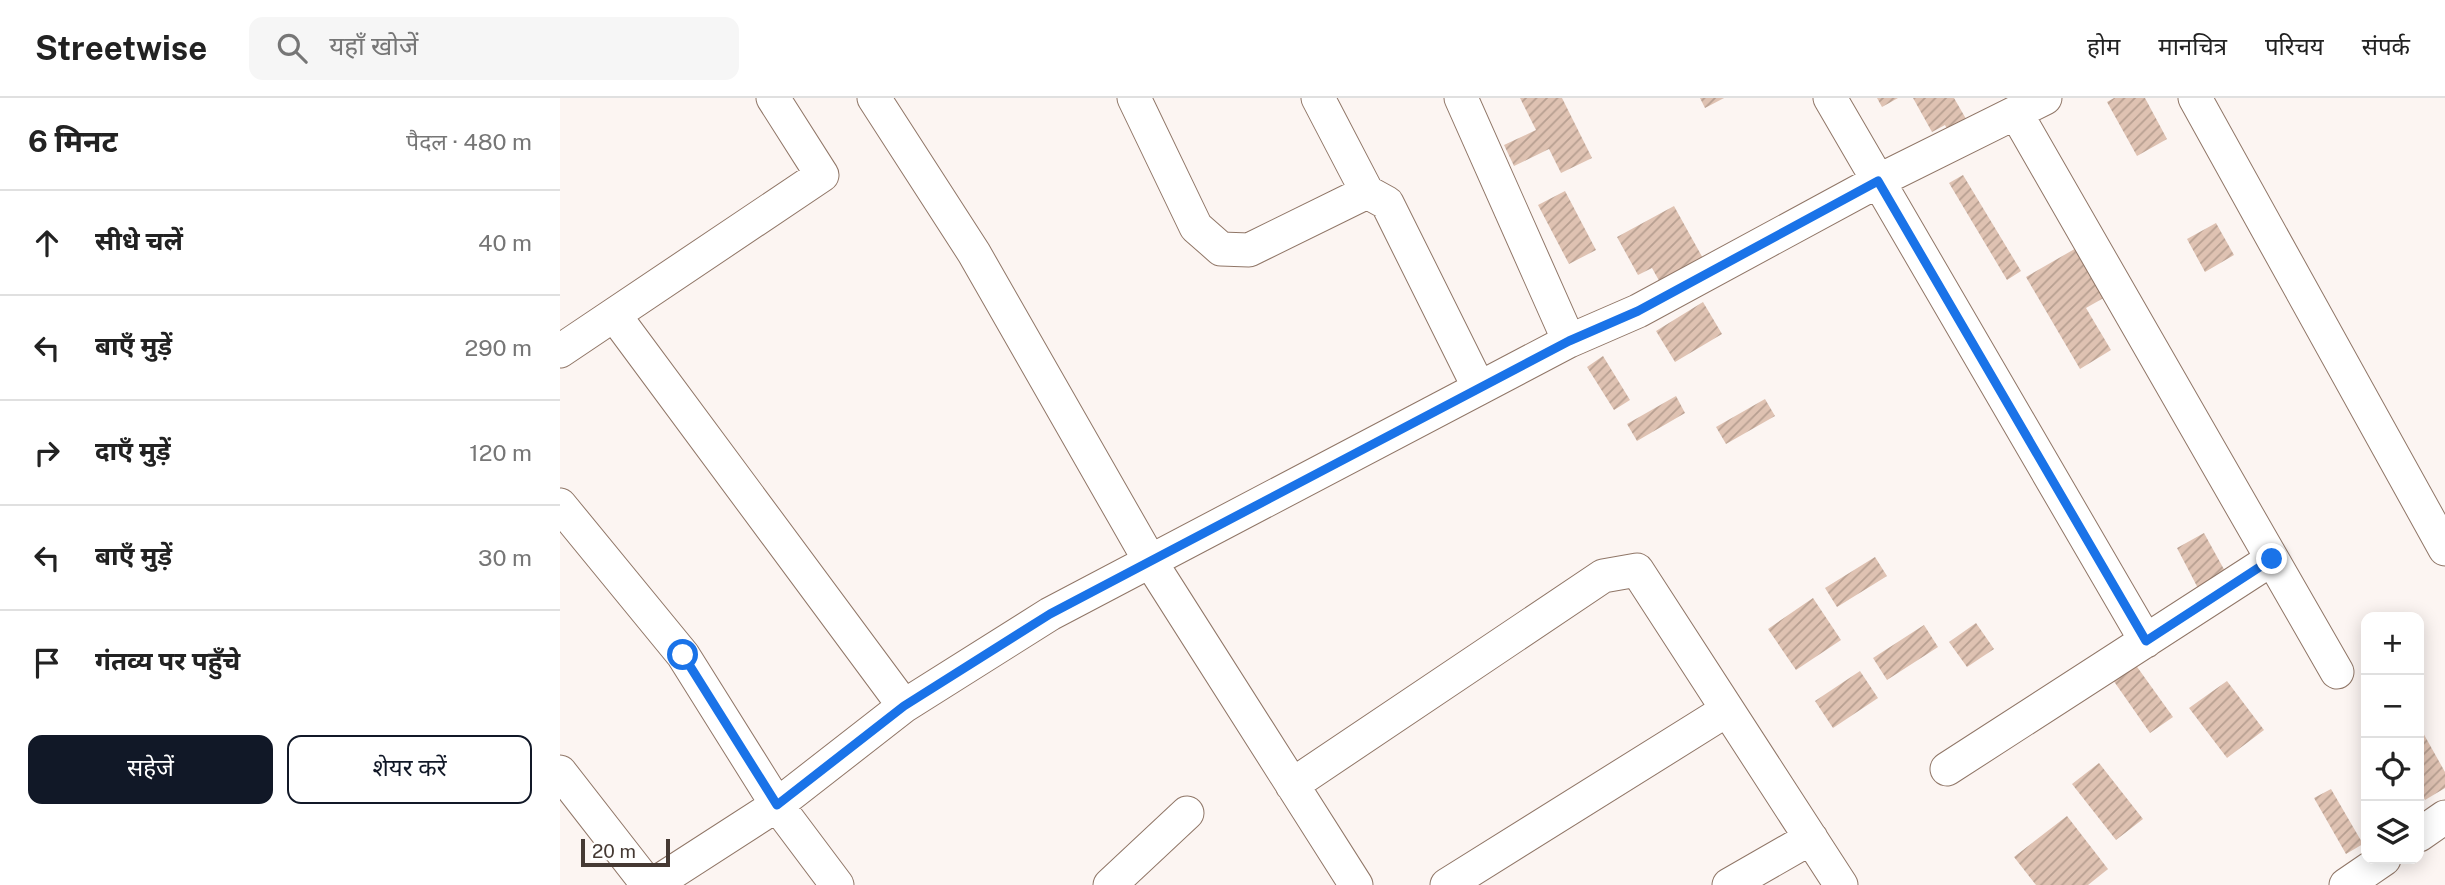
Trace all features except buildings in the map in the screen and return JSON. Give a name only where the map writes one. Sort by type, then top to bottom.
[{"type":"street","points":[[560,351],[822,175],[773,98]]},
{"type":"street","points":[[874,98],[974,253],[1150,561],[1356,885]]},
{"type":"street","points":[[1134,98],[1196,227],[1221,249],[1249,250],[1367,192]]},
{"type":"street","points":[[1318,98],[1367,192],[1387,203],[1479,388]]},
{"type":"street","points":[[1461,98],[1569,341]]},
{"type":"street","points":[[1830,98],[2146,641]]},
{"type":"street","points":[[2196,98],[2445,549]]},
{"type":"street","points":[[560,772],[650,885],[777,805],[904,706],[1050,614],[1569,341],[1638,311],[1878,181],[2030,105],[2272,559],[2337,672]]},
{"type":"street","points":[[615,316],[904,706]]},
{"type":"street","points":[[560,505],[683,655],[777,805],[837,885]]},
{"type":"street","points":[[1947,769],[2272,559]]},
{"type":"street","points":[[1292,785],[1603,576],[1637,570],[1841,885]]},
{"type":"street","points":[[1447,885],[1727,710]]},
{"type":"street","points":[[1110,885],[1187,813]]},
{"type":"street","points":[[2424,832],[2445,817]]},
{"type":"street","points":[[1729,885],[1811,838]]},
{"type":"street","points":[[2346,885],[2377,864]]},
{"type":"route","points":[[683,655],[777,805],[904,706],[1050,614],[1589,330],[1638,311],[1878,181],[2146,641],[2272,559]]}]
